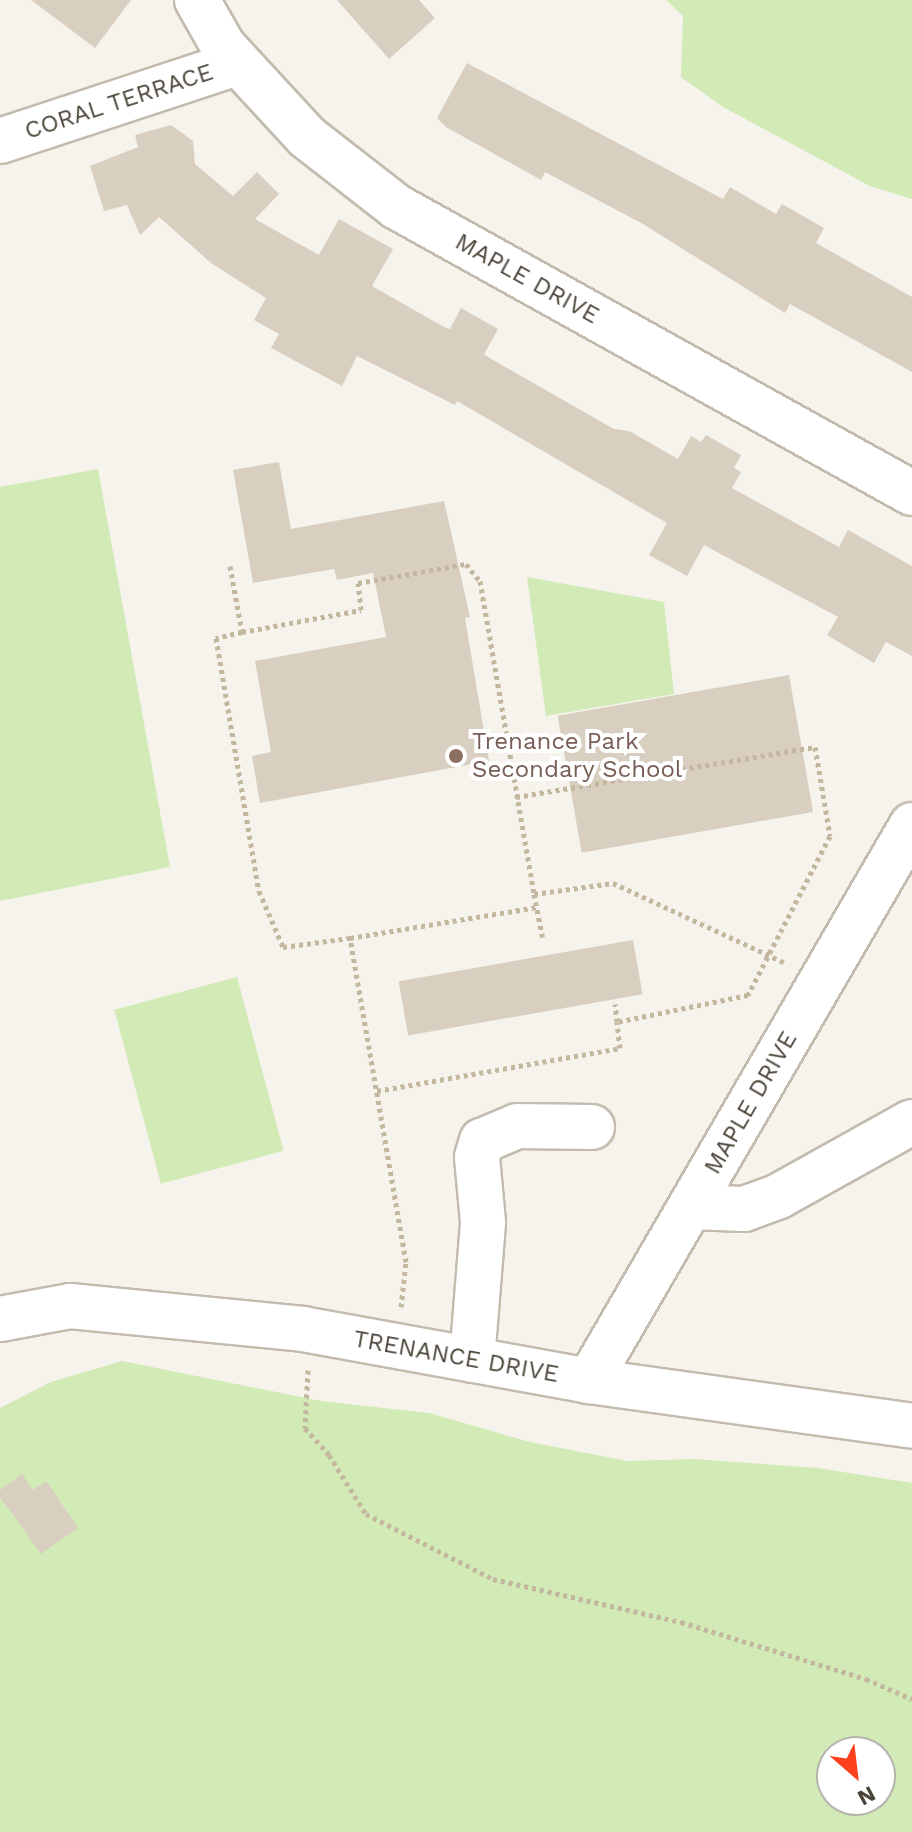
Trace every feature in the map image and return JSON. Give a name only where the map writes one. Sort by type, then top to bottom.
[{"type":"street","name":"MAPLE DRIVE","points":[[197,0],[237,63],[307,137],[397,207],[912,493]]},
{"type":"street","name":"CORAL TERRACE","points":[[0,141],[237,63]]},
{"type":"street","name":"MAPLE DRIVE","points":[[589,1381],[912,825]]},
{"type":"street","points":[[691,1207],[744,1209],[779,1196],[912,1122]]},
{"type":"street","points":[[472,1360],[483,1222],[477,1157],[482,1141],[517,1126],[592,1127]]},
{"type":"street","name":"TRENANCE DRIVE","points":[[0,1319],[70,1306],[303,1329],[396,1349],[589,1381],[912,1426]]},
{"type":"path","points":[[537,907],[283,947],[259,891],[216,638],[361,610],[358,583],[466,564],[480,581],[543,940]]},
{"type":"path","points":[[230,566],[242,632]]},
{"type":"path","points":[[516,797],[815,747],[830,836],[748,995],[617,1022]]},
{"type":"path","points":[[534,894],[613,883],[822,981]]},
{"type":"path","points":[[350,938],[406,1262],[396,1349]]},
{"type":"path","points":[[377,1091],[620,1048],[615,1004]]},
{"type":"path","points":[[303,1329],[308,1374],[305,1428],[329,1455],[366,1514],[493,1579],[681,1622],[866,1679],[912,1699]]},
{"type":"green space","points":[[666,0],[912,0],[912,199],[870,186],[723,107],[681,77],[683,16]]},
{"type":"green space","points":[[98,469],[170,867],[0,901],[0,487]]},
{"type":"green space","points":[[527,577],[664,602],[674,694],[546,716]]},
{"type":"green space","points":[[237,977],[284,1151],[161,1184],[114,1010]]},
{"type":"green space","points":[[122,1361],[321,1401],[429,1413],[530,1442],[627,1461],[694,1459],[818,1468],[912,1483],[912,1832],[0,1832],[0,1408],[51,1382]]},
{"type":"building","points":[[31,0],[131,0],[95,48]]},
{"type":"building","points":[[337,0],[419,0],[435,18],[389,59]]},
{"type":"building","points":[[467,63],[723,199],[730,187],[776,214],[782,204],[824,228],[816,243],[912,297],[912,372],[790,304],[785,313],[643,224],[545,172],[541,180],[446,127],[437,118]]},
{"type":"building","points":[[171,125],[193,141],[195,164],[233,196],[257,172],[279,194],[255,219],[319,255],[339,219],[393,249],[372,286],[444,327],[450,329],[461,308],[498,329],[484,354],[493,360],[614,429],[629,431],[678,459],[691,436],[701,442],[706,435],[741,455],[734,468],[741,472],[732,488],[839,547],[848,530],[912,566],[912,656],[886,642],[874,663],[827,635],[838,617],[704,545],[687,576],[649,555],[667,523],[457,401],[455,405],[357,356],[342,386],[271,348],[279,334],[254,320],[266,298],[211,263],[159,217],[140,235],[127,205],[104,211],[90,166],[138,147],[135,135]]},
{"type":"building","points":[[279,462],[291,529],[444,501],[470,617],[465,618],[489,761],[260,803],[252,756],[271,752],[255,661],[386,637],[373,573],[337,580],[334,569],[253,583],[233,470]]},
{"type":"building","points":[[789,675],[813,812],[582,853],[558,716]]},
{"type":"building","points":[[633,940],[643,994],[408,1035],[399,981]]},
{"type":"building","points":[[22,1474],[33,1490],[46,1481],[78,1528],[41,1554],[0,1497],[0,1490]]},
{"type":"place","name":"Trenance Park Secondary School","points":[[456,756]]}]
